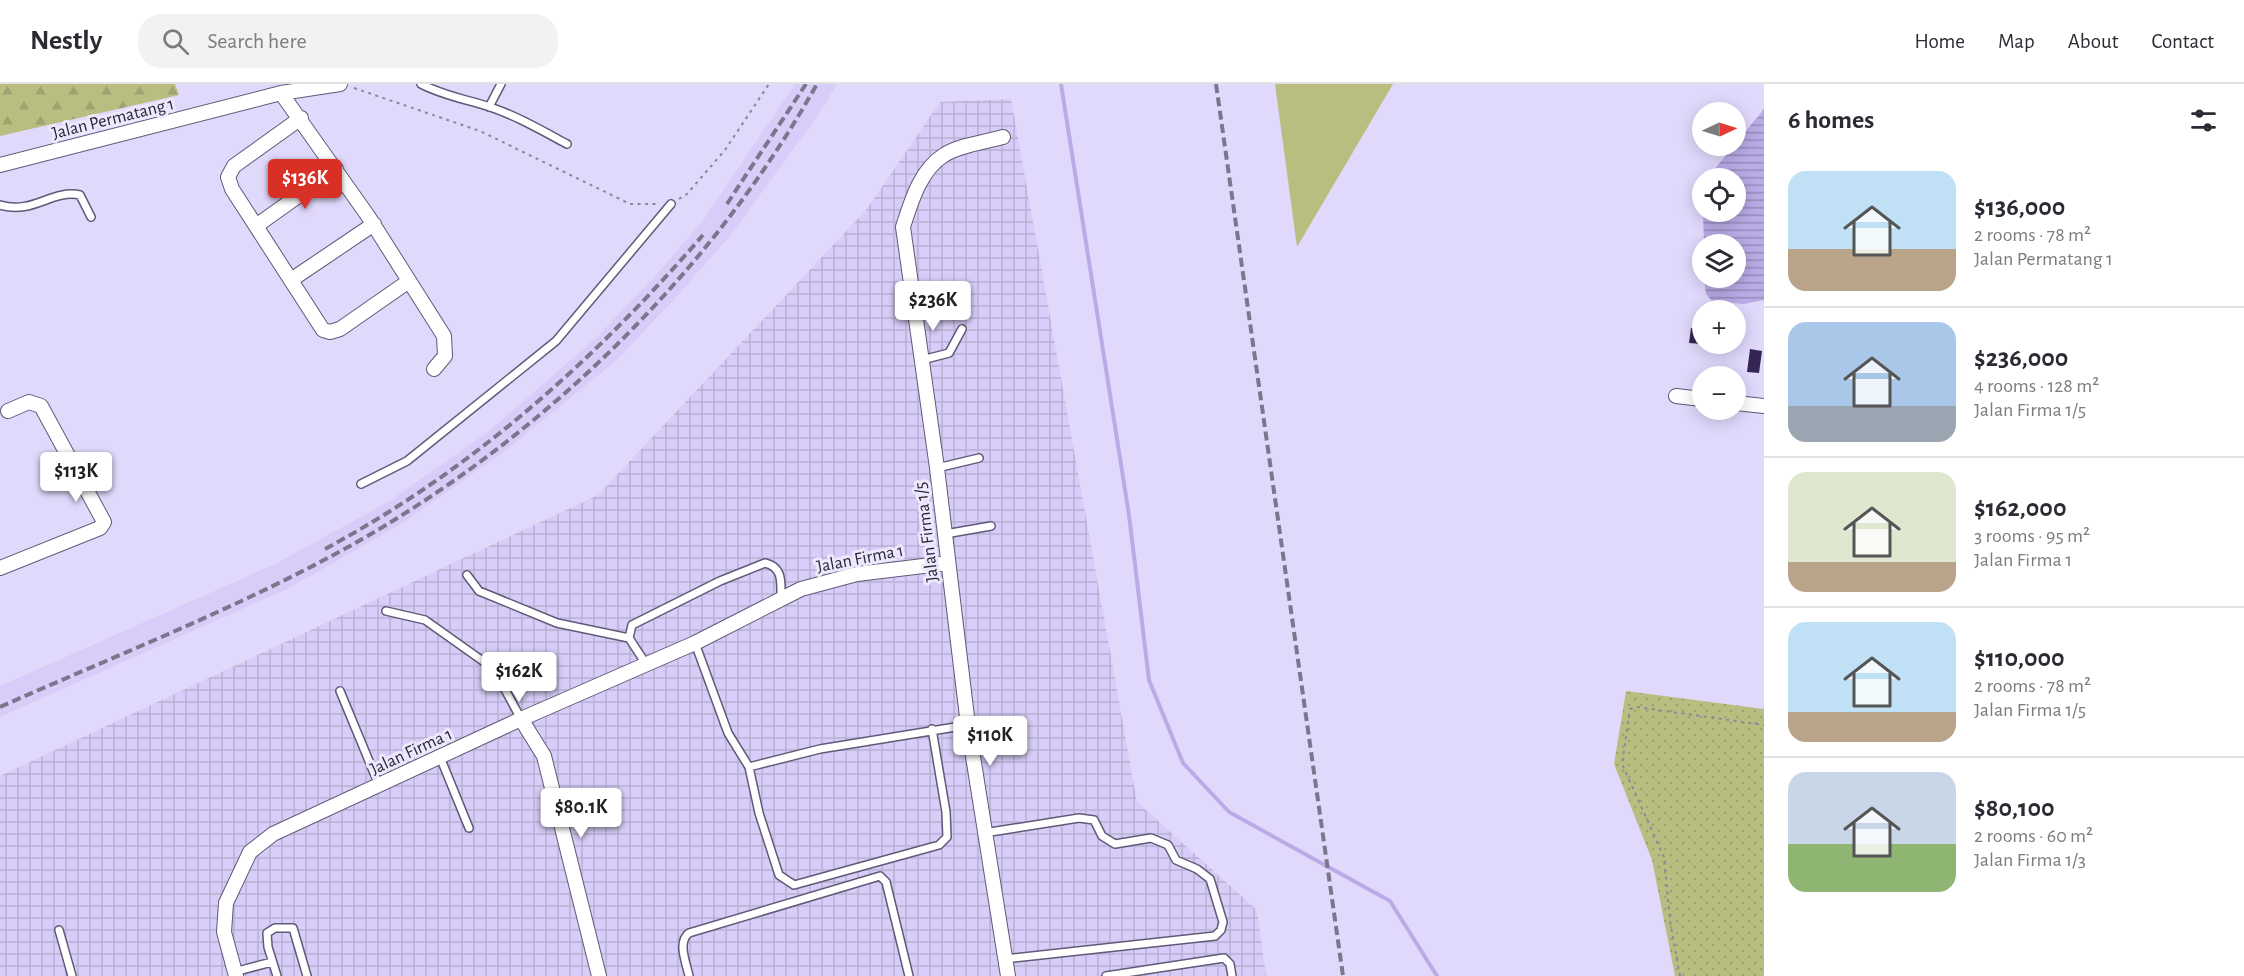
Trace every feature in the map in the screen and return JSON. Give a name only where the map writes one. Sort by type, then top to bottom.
[{"type":"street","name":"Jalan Permatang 1","points":[[0,165],[280,93],[340,84]]},
{"type":"street","points":[[280,93],[301,118],[374,224],[446,342],[445,356],[434,369]]},
{"type":"street","points":[[301,118],[234,166],[228,177],[232,189],[323,330],[330,332],[340,329],[409,281]]},
{"type":"street","name":"Jalan Firma 1/5","points":[[1003,137],[944,155],[926,174],[913,196],[903,228],[937,468],[968,725],[1008,976]]},
{"type":"street","points":[[256,226],[336,169]]},
{"type":"street","points":[[291,280],[374,224]]},
{"type":"street","points":[[1676,396],[1692,398]]},
{"type":"street","points":[[0,568],[100,528],[104,522],[41,406],[29,402],[8,411]]},
{"type":"street","points":[[1746,404],[1764,406]]},
{"type":"street","name":"Jalan Firma 1","points":[[235,974],[224,932],[226,903],[250,852],[273,834],[695,643],[801,588],[857,574],[948,562]]},
{"type":"street","points":[[521,720],[544,756],[599,976]]},
{"type":"lane","points":[[421,84],[439,93],[489,107],[546,131],[567,144]]},
{"type":"lane","points":[[489,107],[501,84]]},
{"type":"lane","points":[[0,205],[9,208],[37,206],[67,192],[80,195],[91,217]]},
{"type":"lane","points":[[361,484],[407,461],[556,341],[671,204]]},
{"type":"lane","points":[[922,360],[949,353],[962,329]]},
{"type":"lane","points":[[937,468],[979,458]]},
{"type":"lane","points":[[945,534],[991,526]]},
{"type":"lane","points":[[629,638],[632,625],[720,581],[765,562],[772,564],[780,573],[781,598]]},
{"type":"lane","points":[[467,575],[479,591],[556,623],[629,638],[646,664]]},
{"type":"lane","points":[[386,611],[425,620],[494,669],[521,720]]},
{"type":"lane","points":[[695,643],[728,733],[749,767],[759,813],[779,875],[794,885],[939,845],[947,837],[946,812],[932,729]]},
{"type":"lane","points":[[339,691],[379,786]]},
{"type":"lane","points":[[749,767],[820,749],[932,729],[968,725]]},
{"type":"lane","points":[[440,757],[468,828]]},
{"type":"lane","points":[[984,833],[1079,818],[1094,820],[1102,836],[1115,844],[1151,838],[1167,845],[1176,860],[1197,869],[1210,879],[1223,922],[1221,930],[1215,936],[1005,959]]},
{"type":"lane","points":[[689,976],[682,944],[684,937],[689,933],[880,876],[886,882],[909,976]]},
{"type":"lane","points":[[277,976],[267,933],[275,928],[293,928],[307,976]]},
{"type":"lane","points":[[59,930],[72,976]]},
{"type":"lane","points":[[1106,976],[1218,958],[1224,958],[1230,964],[1232,976]]},
{"type":"lane","points":[[235,974],[272,962]]},
{"type":"path","points":[[1680,976],[1670,921],[1664,857],[1622,764],[1630,709],[1636,707],[1764,725]]},
{"type":"shaded area","points":[[795,84],[837,84],[815,120],[729,237],[616,361],[505,451],[401,524],[287,589],[0,717],[0,686],[275,564],[388,502],[488,432],[596,338],[657,274],[704,219]]},
{"type":"shaded area","points":[[1011,99],[1137,802],[1257,910],[1266,976],[0,976],[0,776],[598,495],[867,209],[940,102]]},
{"type":"shaded area","points":[[1764,109],[1764,300],[1746,304],[1746,300],[1711,300],[1706,294],[1705,288],[1746,288],[1746,234],[1704,234],[1703,222],[1746,222],[1746,168],[1715,168],[1725,156],[1746,156],[1746,131]]},
{"type":"green space","points":[[0,84],[175,84],[179,95],[0,136]]},
{"type":"green space","points":[[1275,84],[1393,84],[1297,247]]},
{"type":"green space","points":[[1626,691],[1764,709],[1764,976],[1675,976],[1652,860],[1614,764]]},
{"type":"building","points":[[1691,328],[1692,328],[1692,343],[1689,343]]},
{"type":"building","points":[[1750,349],[1762,351],[1759,373],[1747,372]]},
{"type":"waterway","points":[[1061,84],[1129,515],[1149,680],[1183,763],[1229,812],[1390,901],[1437,976]]},
{"type":"railway","points":[[727,204],[806,84]]},
{"type":"railway","points":[[0,707],[177,630],[308,569],[421,503],[488,456],[553,403],[615,346],[673,286],[726,222],[774,154],[817,84]]},
{"type":"railway","points":[[1216,84],[1343,976]]},
{"type":"railway","points":[[325,549],[379,518],[431,484],[528,410],[619,326],[703,235]]}]
